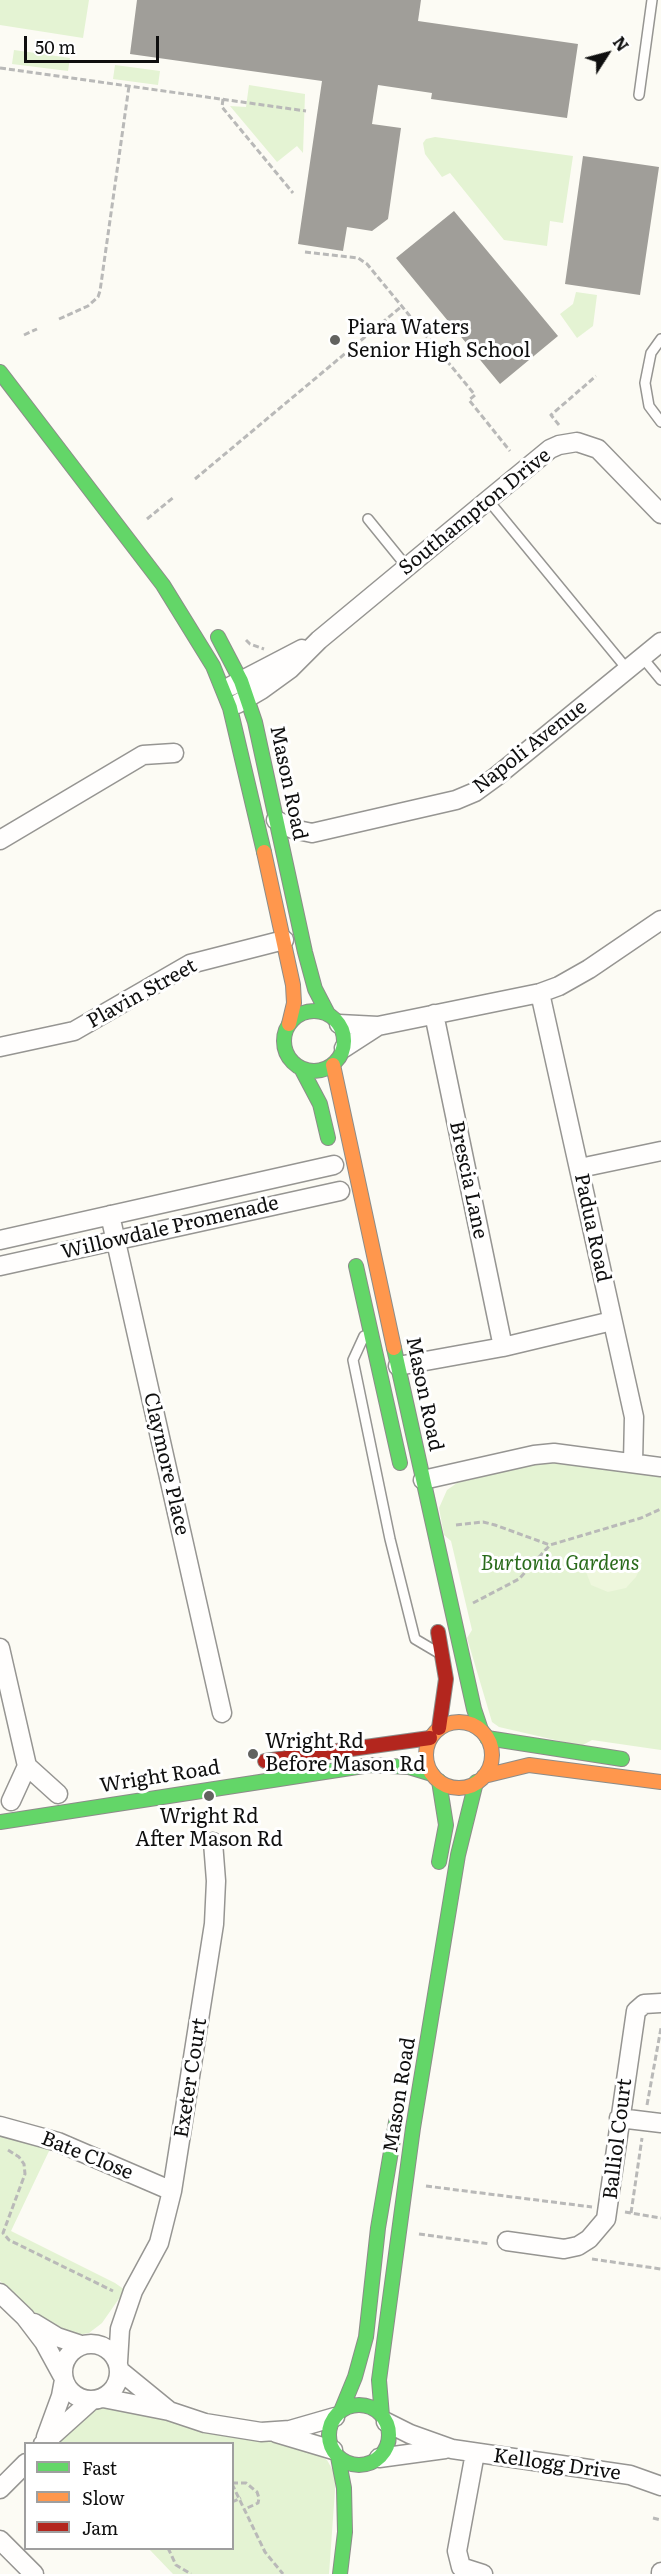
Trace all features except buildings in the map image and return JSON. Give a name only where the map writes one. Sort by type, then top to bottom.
[{"type":"street","name":"Mason Road","points":[[0,372],[163,585],[205,650],[224,690],[231,708],[293,985],[294,1003],[290,1024]]},
{"type":"street","name":"Southampton Drive","points":[[231,708],[248,699],[290,669],[319,640],[558,445],[577,442],[588,444],[608,457],[657,504]]},
{"type":"street","name":"Mason Road","points":[[163,585],[194,611]]},
{"type":"street","name":"Mason Road","points":[[207,624],[221,642],[248,699],[315,989],[334,1019]]},
{"type":"street","name":"Southampton Drive","points":[[224,690],[319,640]]},
{"type":"street","name":"Napoli Avenue","points":[[312,833],[456,800],[475,792],[661,642]]},
{"type":"street","points":[[0,840],[143,755],[174,753]]},
{"type":"street","points":[[276,819],[292,829],[312,833]]},
{"type":"street","points":[[286,862],[297,846],[312,833]]},
{"type":"street","points":[[344,1048],[378,1026],[540,993],[559,986],[589,969],[661,920]]},
{"type":"street","name":"Plavin Street","points":[[0,1047],[74,1031],[190,964],[284,940]]},
{"type":"street","name":"Padua Road","points":[[540,993],[634,1417],[633,1463]]},
{"type":"street","points":[[341,1196],[320,1104],[301,1068],[289,1057],[286,1048],[286,1032],[290,1024],[303,1013],[312,1011],[334,1019],[378,1026]]},
{"type":"street","name":"Brescia Lane","points":[[434,1014],[503,1347]]},
{"type":"street","points":[[301,1068],[317,1071],[333,1065],[340,1057],[344,1048],[343,1031],[334,1019]]},
{"type":"street","name":"Mason Road","points":[[333,1065],[339,1101],[474,1709],[484,1734]]},
{"type":"street","points":[[580,1168],[661,1151]]},
{"type":"street","name":"Willowdale Promenade","points":[[0,1240],[334,1165]]},
{"type":"street","name":"Willowdale Promenade","points":[[0,1266],[116,1240],[341,1196]]},
{"type":"street","name":"Claymore Place","points":[[110,1215],[222,1713]]},
{"type":"street","name":"Mason Road","points":[[355,1257],[403,1475]]},
{"type":"street","points":[[398,1366],[503,1347],[612,1322]]},
{"type":"street","points":[[423,1480],[534,1455],[554,1454],[661,1467]]},
{"type":"street","points":[[436,1623],[444,1657],[445,1696],[426,1756],[445,1809],[446,1825],[436,1881]]},
{"type":"street","points":[[0,1648],[27,1766],[17,1800],[63,1793]]},
{"type":"street","points":[[253,1763],[434,1733],[449,1723],[461,1722],[472,1725],[484,1734],[639,1762]]},
{"type":"street","points":[[480,1779],[491,1757],[484,1734]]},
{"type":"street","name":"Wright Road","points":[[0,1822],[351,1767],[389,1764],[435,1777]]},
{"type":"street","points":[[435,1777],[457,1787],[510,1768],[529,1765],[661,1782]]},
{"type":"street","points":[[27,1766],[63,1793]]},
{"type":"street","name":"Mason Road","points":[[384,2419],[380,2372],[413,2128],[458,1855],[480,1779]]},
{"type":"street","name":"Exeter Court","points":[[85,2344],[110,2325],[122,2298],[159,2243],[172,2191],[214,1924],[216,1881],[213,1842]]},
{"type":"street","name":"Balliol Court","points":[[507,2241],[564,2249],[578,2246],[598,2229],[609,2209],[619,2118],[636,2011],[644,2004],[661,2003]]},
{"type":"street","name":"Mason Road","points":[[338,2414],[355,2377],[366,2337],[378,2228],[399,2104]]},
{"type":"street","points":[[619,2118],[661,2123]]},
{"type":"street","name":"Bate Close","points":[[0,2126],[58,2142],[172,2191]]},
{"type":"street","points":[[0,2293],[25,2317],[44,2342],[70,2392],[77,2397],[170,2411],[205,2423],[272,2432],[335,2454],[348,2464],[360,2466],[378,2459]]},
{"type":"street","name":"Exeter Court","points":[[118,2366],[122,2298]]},
{"type":"street","points":[[25,2317],[57,2337],[85,2344],[99,2344],[107,2349],[118,2366],[170,2411]]},
{"type":"street","points":[[44,2442],[59,2402],[66,2356],[85,2344]]},
{"type":"street","points":[[45,2442],[116,2386],[118,2366]]},
{"type":"street","points":[[272,2432],[302,2427],[338,2414],[351,2406],[363,2405],[373,2409],[384,2419],[389,2433],[388,2444],[366,2478]]},
{"type":"street","points":[[338,2414],[329,2430],[344,2488],[345,2532],[340,2574]]},
{"type":"street","name":"Kellogg Drive","points":[[384,2419],[410,2434],[452,2449],[630,2475],[661,2486]]},
{"type":"street","name":"Kellogg Drive","points":[[378,2459],[421,2451],[452,2449]]},
{"type":"street","points":[[475,2453],[457,2560],[467,2571],[483,2574]]},
{"type":"street","points":[[0,2489],[24,2465]]},
{"type":"street","points":[[345,2532],[357,2498]]},
{"type":"street","points":[[0,2540],[33,2574]]},
{"type":"lane","points":[[639,95],[652,0]]},
{"type":"lane","points":[[661,339],[651,353],[645,383],[649,405],[661,422]]},
{"type":"lane","points":[[488,500],[627,669]]},
{"type":"lane","points":[[368,519],[407,567]]},
{"type":"lane","points":[[642,657],[661,680]]},
{"type":"lane","points":[[369,1324],[353,1360],[390,1539],[415,1639],[444,1657]]},
{"type":"path","points":[[0,68],[306,111]]},
{"type":"path","points":[[59,319],[88,306],[98,297],[100,291],[129,86]]},
{"type":"path","points":[[223,99],[222,107],[293,193]]},
{"type":"path","points":[[305,252],[358,258],[367,264],[475,395],[469,400],[510,451]]},
{"type":"path","points":[[195,479],[402,306]]},
{"type":"path","points":[[24,335],[38,329]]},
{"type":"path","points":[[559,425],[551,415],[596,376]]},
{"type":"path","points":[[147,519],[174,497]]},
{"type":"path","points":[[469,1605],[489,1597],[519,1579],[550,1545],[641,1518],[661,1509]]},
{"type":"path","points":[[452,1526],[483,1522],[550,1545]]},
{"type":"path","points":[[8,2150],[19,2157],[24,2164],[25,2174],[3,2233],[9,2240],[122,2298]]},
{"type":"path","points":[[421,2185],[609,2209],[661,2218]]},
{"type":"path","points":[[234,2484],[246,2483],[257,2492],[258,2503],[245,2509]]},
{"type":"path","points":[[234,2487],[265,2552],[284,2574]]},
{"type":"path","points":[[234,2501],[241,2498]]},
{"type":"path","points":[[653,2518],[661,2520]]},
{"type":"path","points":[[169,2550],[176,2565],[191,2574]]},
{"type":"green space","points":[[0,0],[89,0],[83,38],[0,25]]},
{"type":"green space","points":[[14,50],[70,58],[68,71],[12,64]]},
{"type":"green space","points":[[115,65],[160,71],[158,85],[113,79]]},
{"type":"green space","points":[[249,85],[305,94],[303,153],[297,146],[277,162],[230,106],[246,107]]},
{"type":"green space","points":[[435,137],[573,156],[563,223],[550,221],[547,246],[504,240],[450,173],[442,177],[425,154],[423,143],[426,139]]},
{"type":"green space","points":[[576,292],[597,295],[593,326],[577,338],[560,314],[573,304]]},
{"type":"green space","name":"Burtonia Gardens","points":[[544,1462],[661,1477],[661,1750],[592,1740],[581,1746],[499,1727],[492,1722],[467,1638],[472,1630],[451,1541],[444,1535],[439,1508],[447,1490],[457,1483]]},
{"type":"green space","points":[[583,1555],[642,1564],[636,1577],[626,1588],[608,1592],[591,1585],[582,1561]]},
{"type":"green space","points":[[0,2134],[50,2149],[11,2231],[125,2290],[102,2323],[89,2333],[72,2336],[39,2317],[0,2281]]},
{"type":"green space","points":[[106,2405],[143,2412],[200,2431],[280,2443],[317,2454],[327,2460],[336,2476],[329,2574],[173,2574],[150,2550],[234,2550],[234,2442],[56,2442],[87,2414]]},
{"type":"traffic: fast","points":[[0,372],[163,585],[213,666],[230,708],[264,852]]},
{"type":"traffic: fast","points":[[218,637],[241,681],[255,722],[305,952],[315,989],[328,1014]]},
{"type":"traffic: fast","points":[[314,1011],[331,1016],[339,1024],[344,1041],[339,1058],[331,1066],[314,1071],[297,1066],[289,1058],[284,1041],[289,1024],[297,1016],[314,1011]]},
{"type":"traffic: fast","points":[[301,1068],[320,1104],[328,1138]]},
{"type":"traffic: fast","points":[[356,1266],[400,1463]]},
{"type":"traffic: fast","points":[[394,1348],[474,1709],[481,1730]]},
{"type":"traffic: fast","points":[[487,1738],[622,1759]]},
{"type":"traffic: fast","points":[[0,1822],[370,1765],[409,1767],[432,1774]]},
{"type":"traffic: fast","points":[[439,1781],[446,1825],[439,1862]]},
{"type":"traffic: fast","points":[[382,2416],[379,2380],[413,2128],[458,1855],[476,1782]]},
{"type":"traffic: fast","points":[[341,2411],[355,2377],[366,2337],[378,2228],[396,2122]]},
{"type":"traffic: fast","points":[[353,2405],[365,2405],[376,2410],[384,2418],[389,2435],[387,2447],[376,2460],[365,2465],[353,2465],[342,2460],[334,2452],[329,2441],[329,2429],[334,2418],[342,2410],[353,2405]]},
{"type":"traffic: fast","points":[[338,2457],[344,2488],[345,2532],[340,2574]]},
{"type":"traffic: slow","points":[[264,852],[293,985],[294,1003],[289,1024]]},
{"type":"traffic: slow","points":[[333,1065],[394,1348]]},
{"type":"traffic: slow","points":[[459,1722],[472,1725],[482,1732],[489,1742],[492,1755],[489,1768],[482,1778],[472,1785],[459,1788],[446,1785],[436,1778],[429,1768],[426,1755],[429,1742],[436,1732],[446,1725],[459,1722]]},
{"type":"traffic: slow","points":[[484,1776],[529,1765],[661,1782]]},
{"type":"traffic: jam","points":[[438,1632],[446,1679],[439,1728]]},
{"type":"traffic: jam","points":[[265,1761],[430,1738]]},
{"type":"place","name":"Piara Waters Senior High School","points":[[335,340]]},
{"type":"place","name":"Wright Rd Before Mason Rd","points":[[253,1754]]},
{"type":"place","name":"Wright Rd After Mason Rd","points":[[209,1796]]}]
